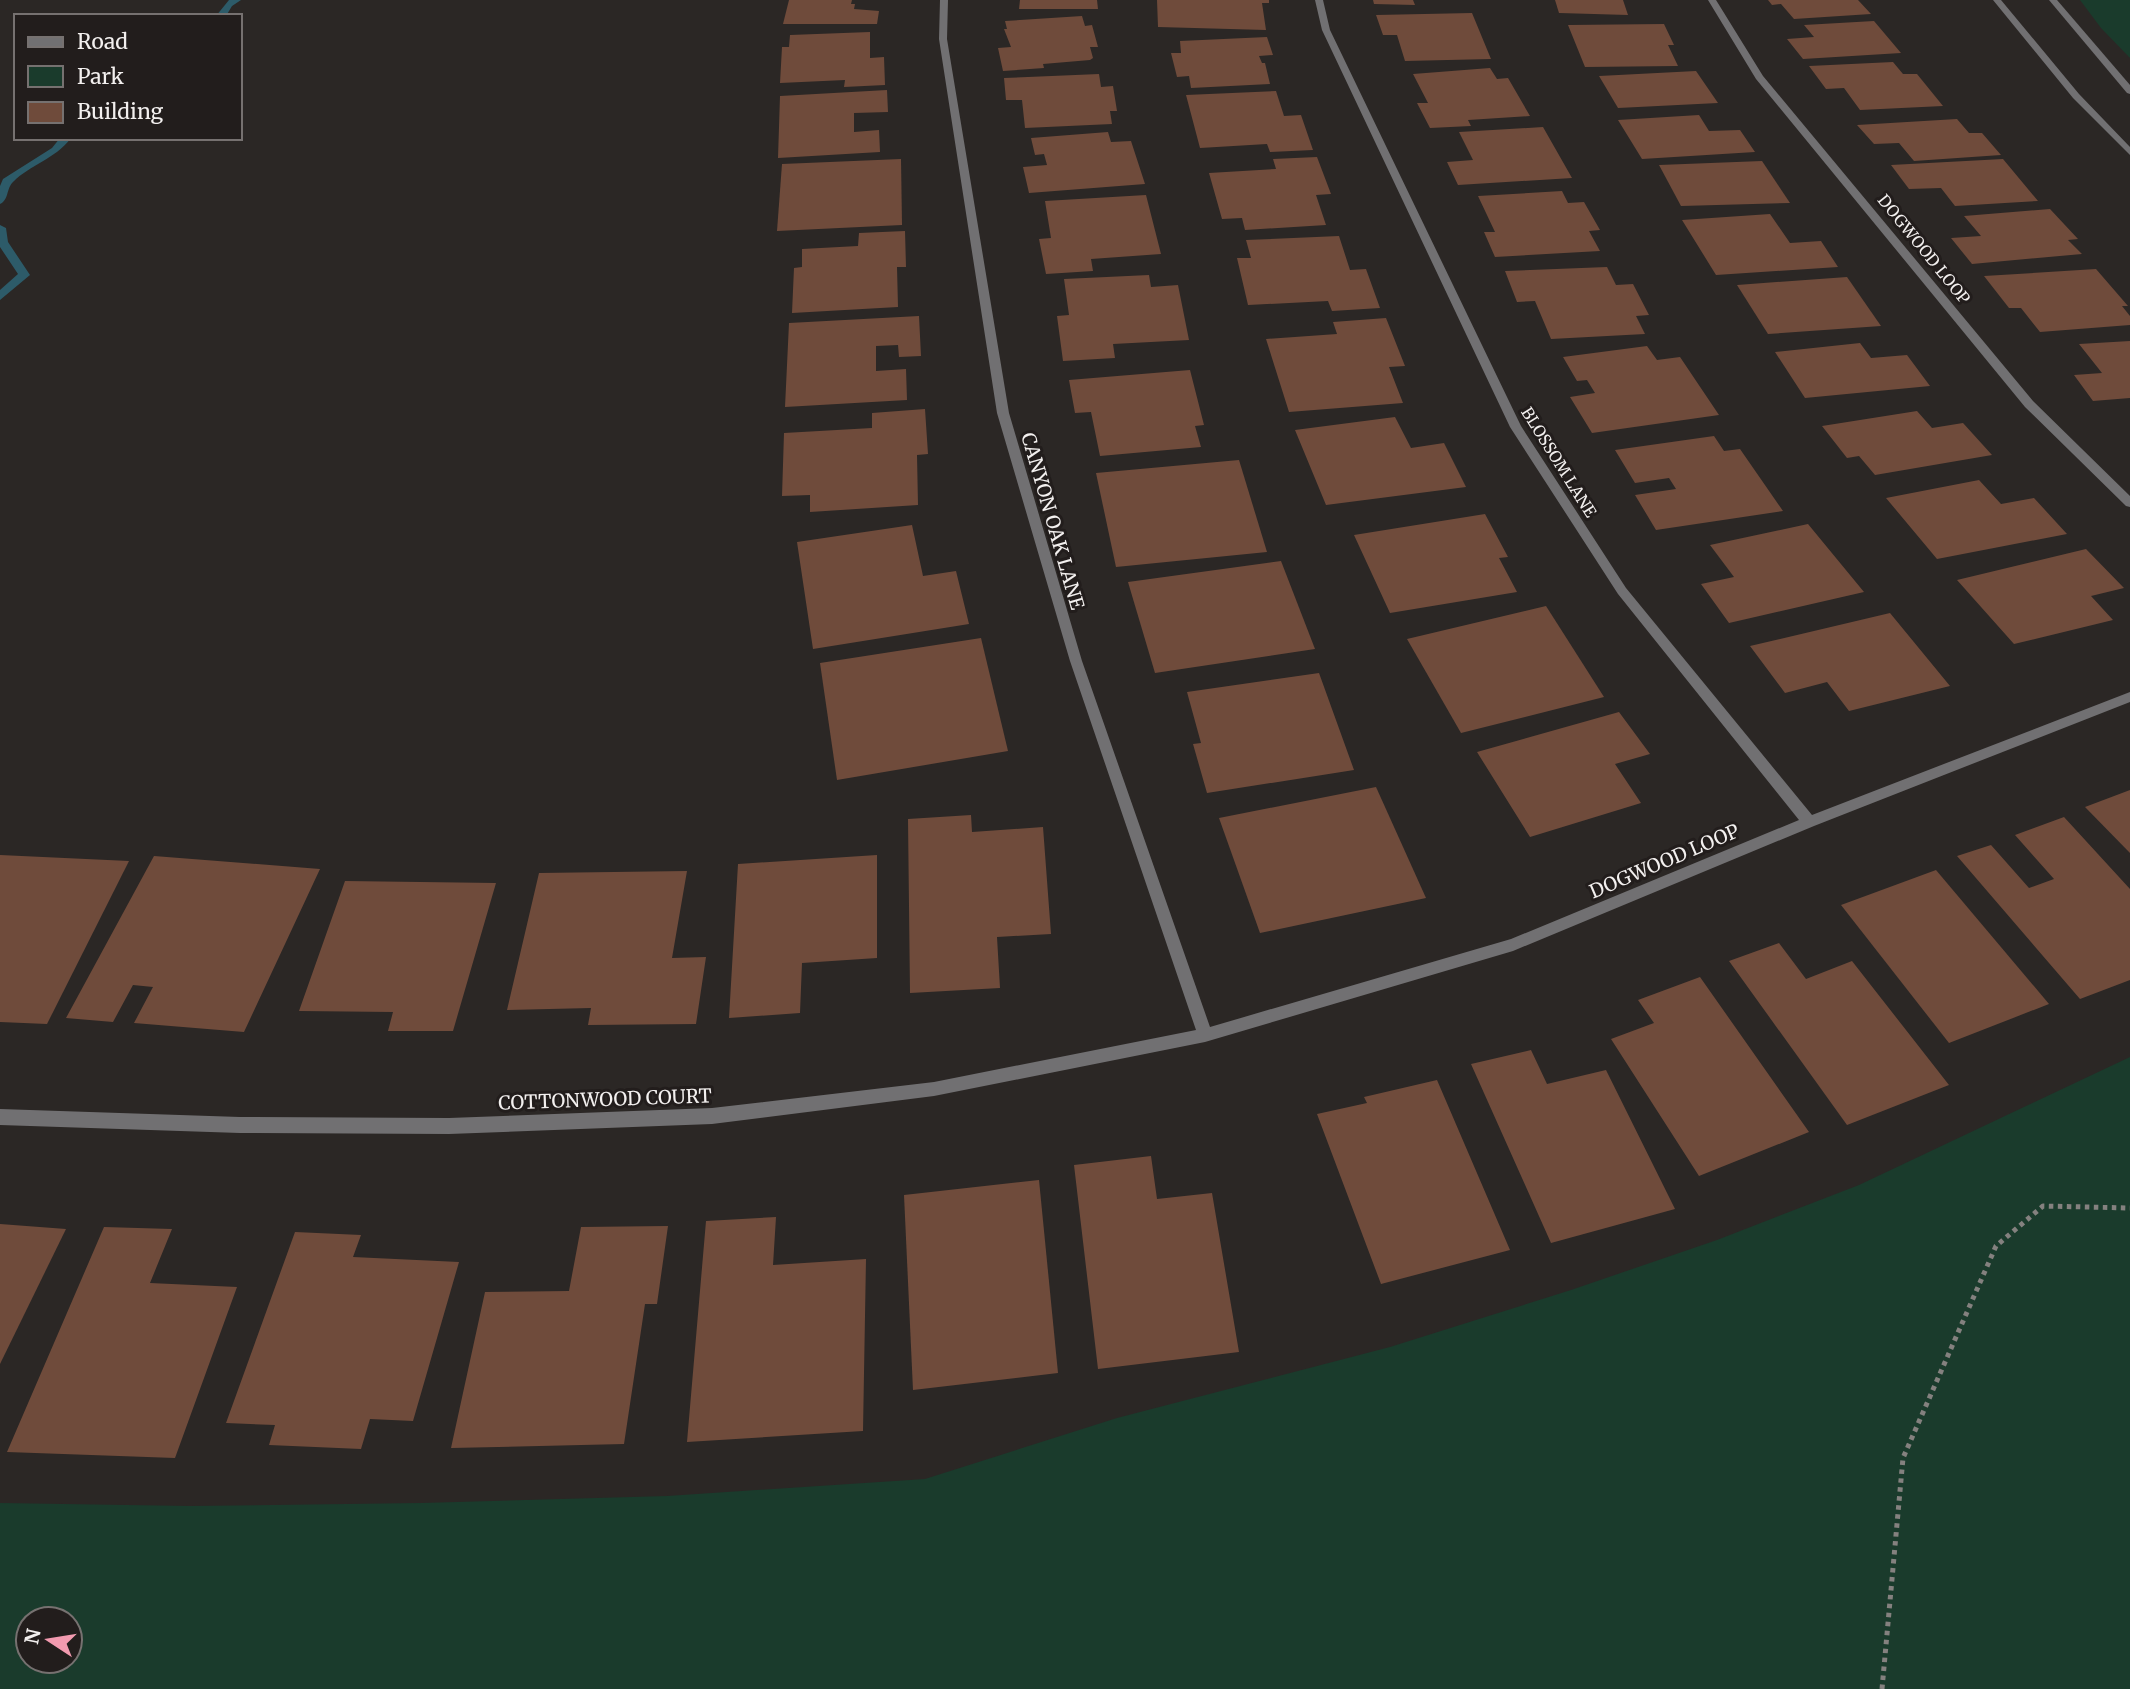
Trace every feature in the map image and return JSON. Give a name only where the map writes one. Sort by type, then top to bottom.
[{"type":"street","name":"CANYON OAK LANE","points":[[944,0],[943,39],[1003,413],[1076,661],[1205,1035]]},
{"type":"street","name":"BLOSSOM LANE","points":[[1319,0],[1326,30],[1516,427],[1622,591],[1809,821]]},
{"type":"street","name":"DOGWOOD LOOP","points":[[1712,0],[1759,77],[2029,404],[2130,503]]},
{"type":"street","points":[[1997,0],[2076,96],[2130,152]]},
{"type":"street","points":[[2053,0],[2130,91]]},
{"type":"street","name":"DOGWOOD LOOP","points":[[1205,1035],[1513,944],[1809,821],[2130,697]]},
{"type":"street","name":"COTTONWOOD COURT","points":[[0,1117],[240,1125],[449,1126],[712,1116],[934,1089],[1205,1035]]},
{"type":"path","points":[[1882,1689],[1903,1458],[1996,1246],[2043,1206],[2130,1208]]},
{"type":"green space","points":[[2080,0],[2130,0],[2130,58],[2101,28]]},
{"type":"green space","points":[[2130,1057],[2130,1689],[0,1689],[0,1503],[190,1506],[421,1503],[667,1496],[925,1479],[1117,1418],[1390,1347],[1571,1290],[1717,1240],[1859,1185]]},
{"type":"building","points":[[789,0],[852,0],[854,9],[879,11],[877,24],[783,24]]},
{"type":"building","points":[[1020,0],[1097,0],[1098,9],[1019,9]]},
{"type":"building","points":[[1157,0],[1269,0],[1269,3],[1262,3],[1266,30],[1158,27]]},
{"type":"building","points":[[1373,0],[1413,0],[1415,5],[1374,4]]},
{"type":"building","points":[[1555,0],[1623,0],[1628,15],[1559,13]]},
{"type":"building","points":[[1768,0],[1858,0],[1871,14],[1794,19],[1781,4],[1772,5]]},
{"type":"building","points":[[1472,13],[1491,59],[1405,61],[1397,35],[1383,35],[1376,15]]},
{"type":"building","points":[[1082,16],[1085,26],[1092,25],[1098,47],[1090,47],[1093,58],[1043,64],[1044,68],[1003,71],[998,48],[1011,47],[1004,29],[1007,29],[1005,21]]},
{"type":"building","points":[[1874,21],[1901,53],[1803,59],[1787,39],[1814,37],[1804,25]]},
{"type":"building","points":[[1664,24],[1674,45],[1668,45],[1678,66],[1585,67],[1568,25]]},
{"type":"building","points":[[870,32],[870,58],[884,57],[885,85],[844,87],[845,80],[780,83],[782,47],[789,47],[790,35]]},
{"type":"building","points":[[1267,37],[1273,55],[1259,56],[1262,63],[1265,63],[1270,84],[1191,88],[1189,76],[1177,77],[1171,53],[1181,53],[1180,41]]},
{"type":"building","points":[[1893,62],[1903,74],[1917,74],[1943,106],[1860,110],[1844,88],[1826,89],[1809,66]]},
{"type":"building","points":[[1490,68],[1497,79],[1508,78],[1530,116],[1468,120],[1471,126],[1430,128],[1417,103],[1428,103],[1413,74]]},
{"type":"building","points":[[1696,71],[1718,103],[1618,108],[1599,76]]},
{"type":"building","points":[[1099,74],[1101,87],[1113,86],[1117,111],[1110,111],[1112,124],[1025,128],[1022,100],[1006,100],[1004,78]]},
{"type":"building","points":[[887,90],[888,112],[854,113],[854,132],[879,130],[880,152],[778,158],[780,96]]},
{"type":"building","points":[[1276,91],[1284,116],[1301,115],[1313,150],[1270,152],[1267,144],[1200,148],[1186,95]]},
{"type":"building","points":[[1699,115],[1709,131],[1740,130],[1755,152],[1642,159],[1618,120]]},
{"type":"building","points":[[1957,119],[1969,133],[1982,133],[2001,155],[1914,161],[1899,143],[1874,144],[1857,125]]},
{"type":"building","points":[[1543,127],[1572,178],[1458,185],[1447,162],[1473,160],[1459,132]]},
{"type":"building","points":[[1108,132],[1111,142],[1131,141],[1145,184],[1029,193],[1023,167],[1047,165],[1044,154],[1035,155],[1031,138]]},
{"type":"building","points":[[1317,157],[1331,194],[1316,195],[1326,225],[1245,230],[1242,218],[1222,219],[1209,173],[1276,169],[1273,159]]},
{"type":"building","points":[[901,159],[902,225],[777,231],[782,164]]},
{"type":"building","points":[[2003,159],[2038,201],[1955,206],[1941,188],[1909,189],[1891,165]]},
{"type":"building","points":[[1762,161],[1790,203],[1681,206],[1659,165]]},
{"type":"building","points":[[1562,191],[1568,203],[1584,202],[1600,230],[1589,231],[1600,251],[1495,257],[1484,232],[1495,232],[1478,196]]},
{"type":"building","points":[[1146,195],[1161,254],[1091,259],[1093,271],[1046,274],[1039,239],[1051,238],[1045,201]]},
{"type":"building","points":[[2050,209],[2078,239],[2068,240],[2082,254],[1972,264],[1951,238],[1981,236],[1964,216]]},
{"type":"building","points":[[1770,214],[1790,243],[1821,241],[1838,267],[1716,275],[1682,220]]},
{"type":"building","points":[[905,231],[906,267],[897,267],[898,307],[792,313],[794,268],[802,267],[802,249],[858,246],[859,233]]},
{"type":"building","points":[[1339,236],[1350,270],[1366,269],[1380,308],[1332,311],[1328,301],[1248,305],[1237,258],[1251,258],[1246,240]]},
{"type":"building","points":[[1607,267],[1616,285],[1633,284],[1649,315],[1636,316],[1645,334],[1551,339],[1535,301],[1517,302],[1505,271]]},
{"type":"building","points":[[2096,269],[2128,306],[2122,306],[2130,316],[2130,325],[2040,332],[2021,308],[2009,308],[1984,276]]},
{"type":"building","points":[[1149,275],[1151,287],[1178,285],[1189,340],[1113,344],[1115,358],[1063,361],[1057,316],[1069,315],[1064,279]]},
{"type":"building","points":[[1847,277],[1881,326],[1768,334],[1737,285]]},
{"type":"building","points":[[919,316],[921,356],[899,357],[898,345],[876,346],[876,371],[906,369],[907,400],[785,407],[789,323]]},
{"type":"building","points":[[1386,318],[1405,366],[1389,367],[1403,403],[1289,412],[1266,339],[1337,334],[1333,322]]},
{"type":"building","points":[[2130,341],[2130,398],[2093,401],[2074,375],[2102,373],[2079,344]]},
{"type":"building","points":[[1860,343],[1871,358],[1907,355],[1930,386],[1805,398],[1775,352]]},
{"type":"building","points":[[1647,346],[1657,360],[1680,357],[1719,415],[1592,433],[1570,397],[1595,393],[1587,380],[1577,381],[1563,357]]},
{"type":"building","points":[[1190,370],[1204,425],[1195,426],[1201,447],[1100,456],[1091,412],[1075,413],[1069,380]]},
{"type":"building","points":[[925,409],[928,454],[917,455],[918,505],[810,512],[810,495],[782,496],[784,433],[872,428],[872,413]]},
{"type":"building","points":[[1917,411],[1932,428],[1963,423],[1992,455],[1875,475],[1859,456],[1847,458],[1822,426]]},
{"type":"building","points":[[1395,417],[1411,448],[1444,443],[1466,487],[1326,505],[1295,430]]},
{"type":"building","points":[[1714,436],[1724,451],[1740,449],[1783,511],[1656,530],[1635,495],[1676,489],[1669,478],[1635,483],[1615,450]]},
{"type":"building","points":[[1239,460],[1267,552],[1116,567],[1096,473]]},
{"type":"building","points":[[1979,480],[2001,504],[2034,498],[2067,534],[1937,559],[1886,498]]},
{"type":"building","points":[[1485,514],[1508,557],[1499,558],[1517,592],[1390,613],[1354,535]]},
{"type":"building","points":[[1808,524],[1864,592],[1729,623],[1701,584],[1734,577],[1710,545]]},
{"type":"building","points":[[912,525],[923,576],[956,571],[969,624],[813,649],[797,542]]},
{"type":"building","points":[[2086,549],[2124,588],[2091,596],[2113,620],[2014,644],[1957,580]]},
{"type":"building","points":[[1281,561],[1315,649],[1155,673],[1128,582]]},
{"type":"building","points":[[1546,606],[1604,697],[1461,733],[1407,639]]},
{"type":"building","points":[[1890,613],[1950,686],[1849,711],[1827,682],[1785,693],[1750,646]]},
{"type":"building","points":[[981,638],[1008,751],[837,780],[820,663]]},
{"type":"building","points":[[1319,673],[1354,770],[1207,793],[1193,744],[1201,743],[1187,692]]},
{"type":"building","points":[[1619,712],[1650,754],[1615,764],[1641,803],[1530,837],[1477,752]]},
{"type":"building","points":[[1376,787],[1426,898],[1260,933],[1219,818]]},
{"type":"building","points":[[2130,790],[2130,853],[2085,807]]},
{"type":"building","points":[[971,815],[972,832],[1043,827],[1051,934],[997,937],[1000,988],[910,993],[908,819]]},
{"type":"building","points":[[2064,817],[2130,889],[2130,980],[2080,999],[1957,856],[1991,845],[2029,888],[2054,879],[2015,835]]},
{"type":"building","points":[[0,855],[129,861],[47,1024],[0,1022]]},
{"type":"building","points":[[877,855],[877,958],[802,963],[800,1013],[729,1018],[738,864]]},
{"type":"building","points":[[154,856],[320,869],[244,1032],[134,1023],[153,987],[133,985],[113,1022],[66,1018]]},
{"type":"building","points":[[1936,870],[2049,1004],[1949,1043],[1841,905]]},
{"type":"building","points":[[687,871],[672,958],[706,957],[696,1024],[588,1025],[591,1008],[507,1010],[539,873]]},
{"type":"building","points":[[345,881],[496,883],[453,1031],[388,1031],[393,1012],[299,1011]]},
{"type":"building","points":[[1779,943],[1806,979],[1852,961],[1949,1085],[1847,1125],[1729,961]]},
{"type":"building","points":[[1700,977],[1809,1132],[1699,1176],[1611,1039],[1654,1023],[1638,1000]]},
{"type":"building","points":[[1531,1050],[1547,1084],[1606,1070],[1675,1209],[1551,1243],[1471,1064]]},
{"type":"building","points":[[1437,1080],[1510,1250],[1381,1284],[1317,1114],[1367,1103],[1364,1097]]},
{"type":"building","points":[[1151,1156],[1157,1199],[1212,1193],[1239,1352],[1098,1369],[1074,1165]]},
{"type":"building","points":[[1039,1180],[1058,1373],[913,1390],[904,1195]]},
{"type":"building","points":[[776,1217],[773,1265],[866,1259],[863,1431],[687,1442],[706,1221]]},
{"type":"building","points":[[0,1224],[66,1229],[0,1364]]},
{"type":"building","points":[[668,1226],[657,1304],[645,1304],[624,1444],[451,1448],[485,1292],[569,1291],[581,1227]]},
{"type":"building","points":[[104,1227],[172,1229],[150,1283],[237,1287],[175,1458],[7,1452]]},
{"type":"building","points":[[295,1232],[361,1235],[353,1257],[459,1262],[413,1421],[370,1419],[361,1449],[269,1445],[275,1425],[226,1423]]},
{"type":"waterway","points":[[222,14],[229,4],[236,0]]},
{"type":"waterway","points":[[0,201],[7,181],[56,150],[64,140]]},
{"type":"waterway","points":[[0,228],[2,242],[24,275],[0,296]]}]
